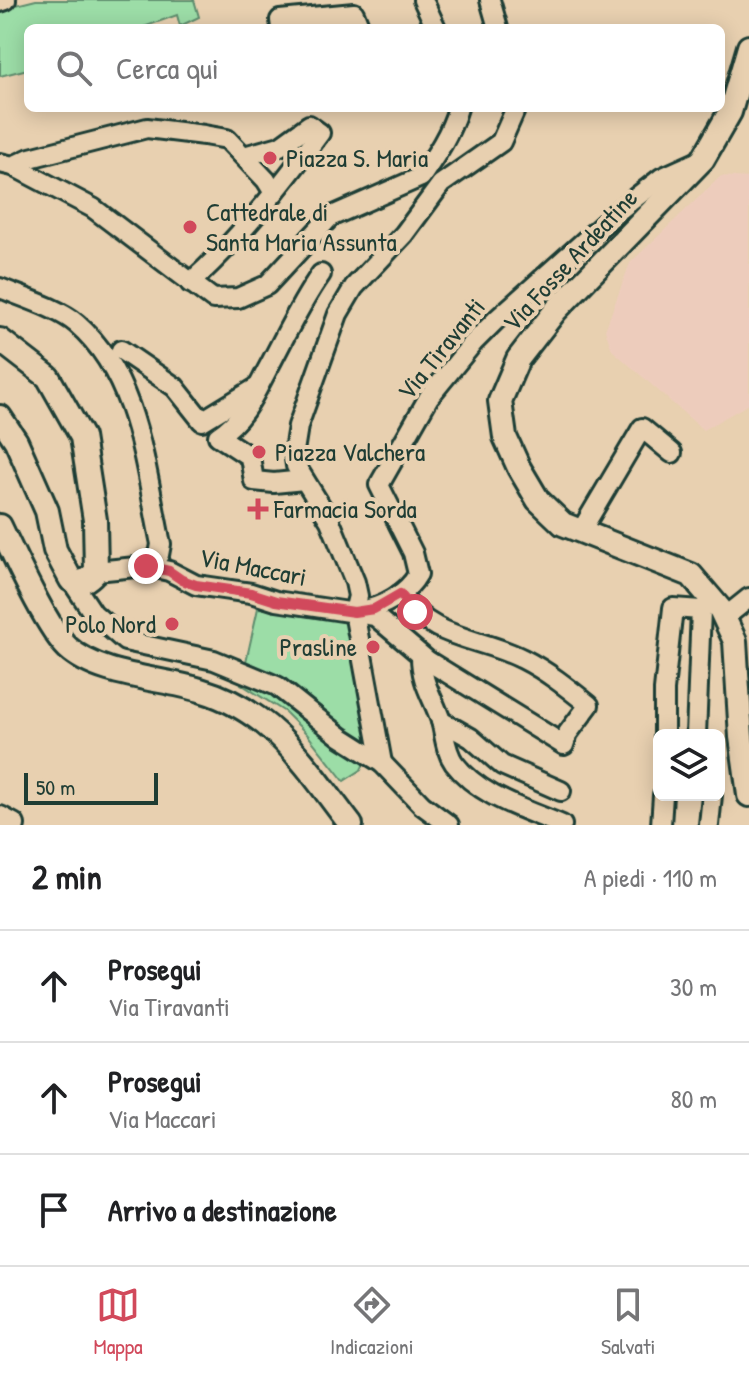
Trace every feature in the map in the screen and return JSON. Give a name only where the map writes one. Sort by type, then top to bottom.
[{"type":"main road","name":"Via Fosse Ardeatine","points":[[749,47],[730,112],[703,159],[556,310],[518,359],[500,401],[505,437],[538,500],[563,524],[691,575],[726,622],[735,641],[741,737],[749,795]]},
{"type":"main road","points":[[0,340],[48,377],[82,437],[95,520],[96,571],[87,580],[71,580],[55,550],[47,511],[16,441],[0,417]]},
{"type":"main road","points":[[0,526],[5,544],[53,630],[70,650],[97,664],[203,690],[253,714],[293,749],[351,825]]},
{"type":"main road","points":[[0,818],[13,825]]},
{"type":"street","points":[[0,2],[6,0]]},
{"type":"street","points":[[423,0],[434,24]]},
{"type":"street","points":[[490,0],[497,24]]},
{"type":"street","points":[[280,24],[280,20],[354,13],[358,24]]},
{"type":"street","points":[[313,112],[316,129]]},
{"type":"street","points":[[421,177],[442,147],[457,112]]},
{"type":"street","points":[[382,763],[354,612],[358,596],[355,582],[330,521],[296,466],[294,451],[298,426],[338,314],[354,287],[404,234],[441,184],[501,142],[514,112]]},
{"type":"street","points":[[190,283],[274,193],[320,133],[309,125],[280,146],[244,156]]},
{"type":"street","points":[[7,164],[147,128],[227,139],[274,193]]},
{"type":"street","name":"Via Tiravanti","points":[[400,594],[412,585],[418,574],[413,553],[379,485],[429,397],[473,343],[567,254],[661,178],[703,159]]},
{"type":"street","points":[[7,164],[93,208],[190,283],[213,299],[225,300],[253,293],[267,285],[289,265],[330,217],[421,177],[429,177],[441,184]]},
{"type":"street","points":[[304,480],[254,481],[250,457],[218,436],[230,428],[251,403],[290,325],[321,274]]},
{"type":"street","points":[[0,288],[75,322],[91,338],[113,372],[134,412],[161,544],[159,555],[146,566]]},
{"type":"street","points":[[121,350],[175,387],[202,421],[258,387]]},
{"type":"street","points":[[581,531],[642,428],[672,453]]},
{"type":"street","name":"Via Maccari","points":[[96,571],[146,566],[169,571],[196,585],[354,612]]},
{"type":"street","points":[[71,580],[93,613],[125,641],[214,660],[277,686],[341,737],[382,763],[422,805],[449,825]]},
{"type":"street","points":[[400,594],[415,612],[437,629],[483,642],[523,659],[556,678],[589,705],[568,733],[564,745],[421,656],[375,616],[354,612],[374,609],[400,594]]},
{"type":"street","points":[[726,622],[749,598]]},
{"type":"street","points":[[664,729],[664,690],[673,608],[701,610],[696,729]]},
{"type":"street","points":[[726,622],[749,612]]},
{"type":"street","points":[[421,656],[421,674],[455,763],[484,790],[562,825]]},
{"type":"street","points":[[441,721],[471,738],[502,765],[561,791]]},
{"type":"street","points":[[661,825],[663,801]]},
{"type":"street","points":[[709,825],[711,801]]},
{"type":"shaded area","points":[[721,176],[749,178],[749,404],[703,430],[612,350],[605,330],[630,263]]},
{"type":"green space","points":[[36,0],[194,0],[199,17],[184,24],[179,24],[177,15],[152,24],[24,24],[24,70],[0,76],[0,9]]},
{"type":"green space","points":[[258,608],[343,617],[350,632],[371,748],[361,770],[344,781],[285,712],[241,684]]},
{"type":"place","name":"Piazza S. Maria","points":[[270,158]]},
{"type":"place","name":"Cattedrale di Santa Maria Assunta","points":[[190,227]]},
{"type":"place","name":"Piazza Valchera","points":[[259,452]]},
{"type":"place","name":"Farmacia Sorda","points":[[258,509]]},
{"type":"place","name":"Polo Nord","points":[[172,624]]},
{"type":"place","name":"Prasline","points":[[373,647]]},
{"type":"route","points":[[146,566],[169,571],[196,585],[354,612],[374,609],[400,594],[415,612]]}]
